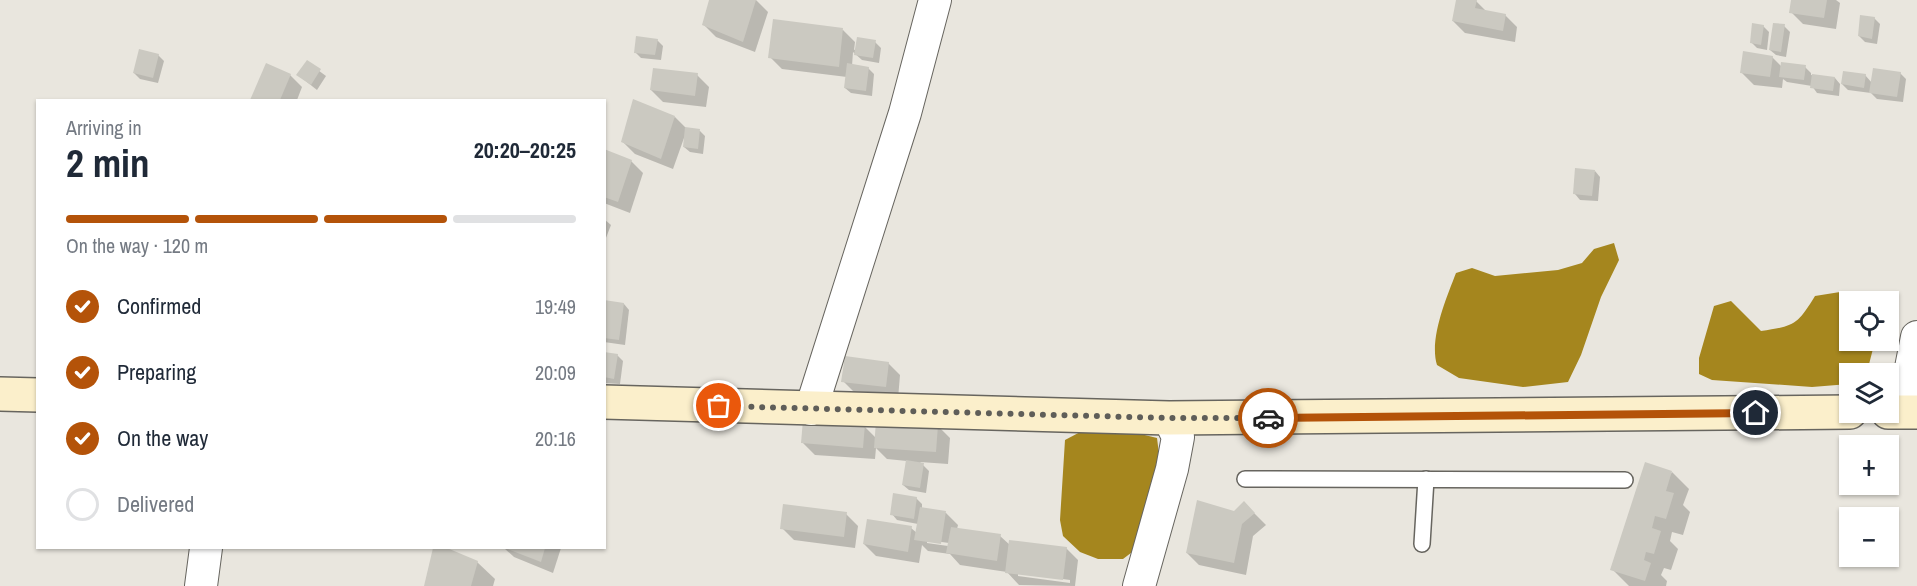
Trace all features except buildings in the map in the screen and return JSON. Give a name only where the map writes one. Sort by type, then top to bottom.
[{"type":"main road","points":[[0,394],[36,395]]},
{"type":"main road","points":[[606,402],[1169,418],[1839,412]]},
{"type":"street","points":[[811,409],[905,113],[935,0]]},
{"type":"street","points":[[1906,412],[1917,337]]},
{"type":"street","points":[[1139,586],[1179,437],[1169,418]]},
{"type":"street","points":[[201,586],[206,549]]},
{"type":"lane","points":[[1245,479],[1625,480]]},
{"type":"lane","points":[[1422,544],[1426,479]]},
{"type":"shaded area","points":[[1614,243],[1619,260],[1601,297],[1581,355],[1568,382],[1523,387],[1459,378],[1437,365],[1435,343],[1437,331],[1456,273],[1472,268],[1495,276],[1558,270],[1582,263],[1594,249]]},
{"type":"shaded area","points":[[1839,292],[1839,351],[1872,351],[1869,363],[1839,363],[1839,385],[1812,387],[1712,380],[1699,374],[1699,358],[1714,306],[1731,301],[1761,331],[1781,328],[1794,322],[1804,313],[1815,296]]},
{"type":"shaded area","points":[[1116,428],[1157,438],[1162,478],[1140,546],[1123,559],[1098,559],[1080,552],[1063,536],[1060,520],[1065,440],[1084,430]]},
{"type":"way so far","points":[[719,406],[1169,418],[1268,418]]},
{"type":"route","points":[[1268,418],[1756,413]]}]
